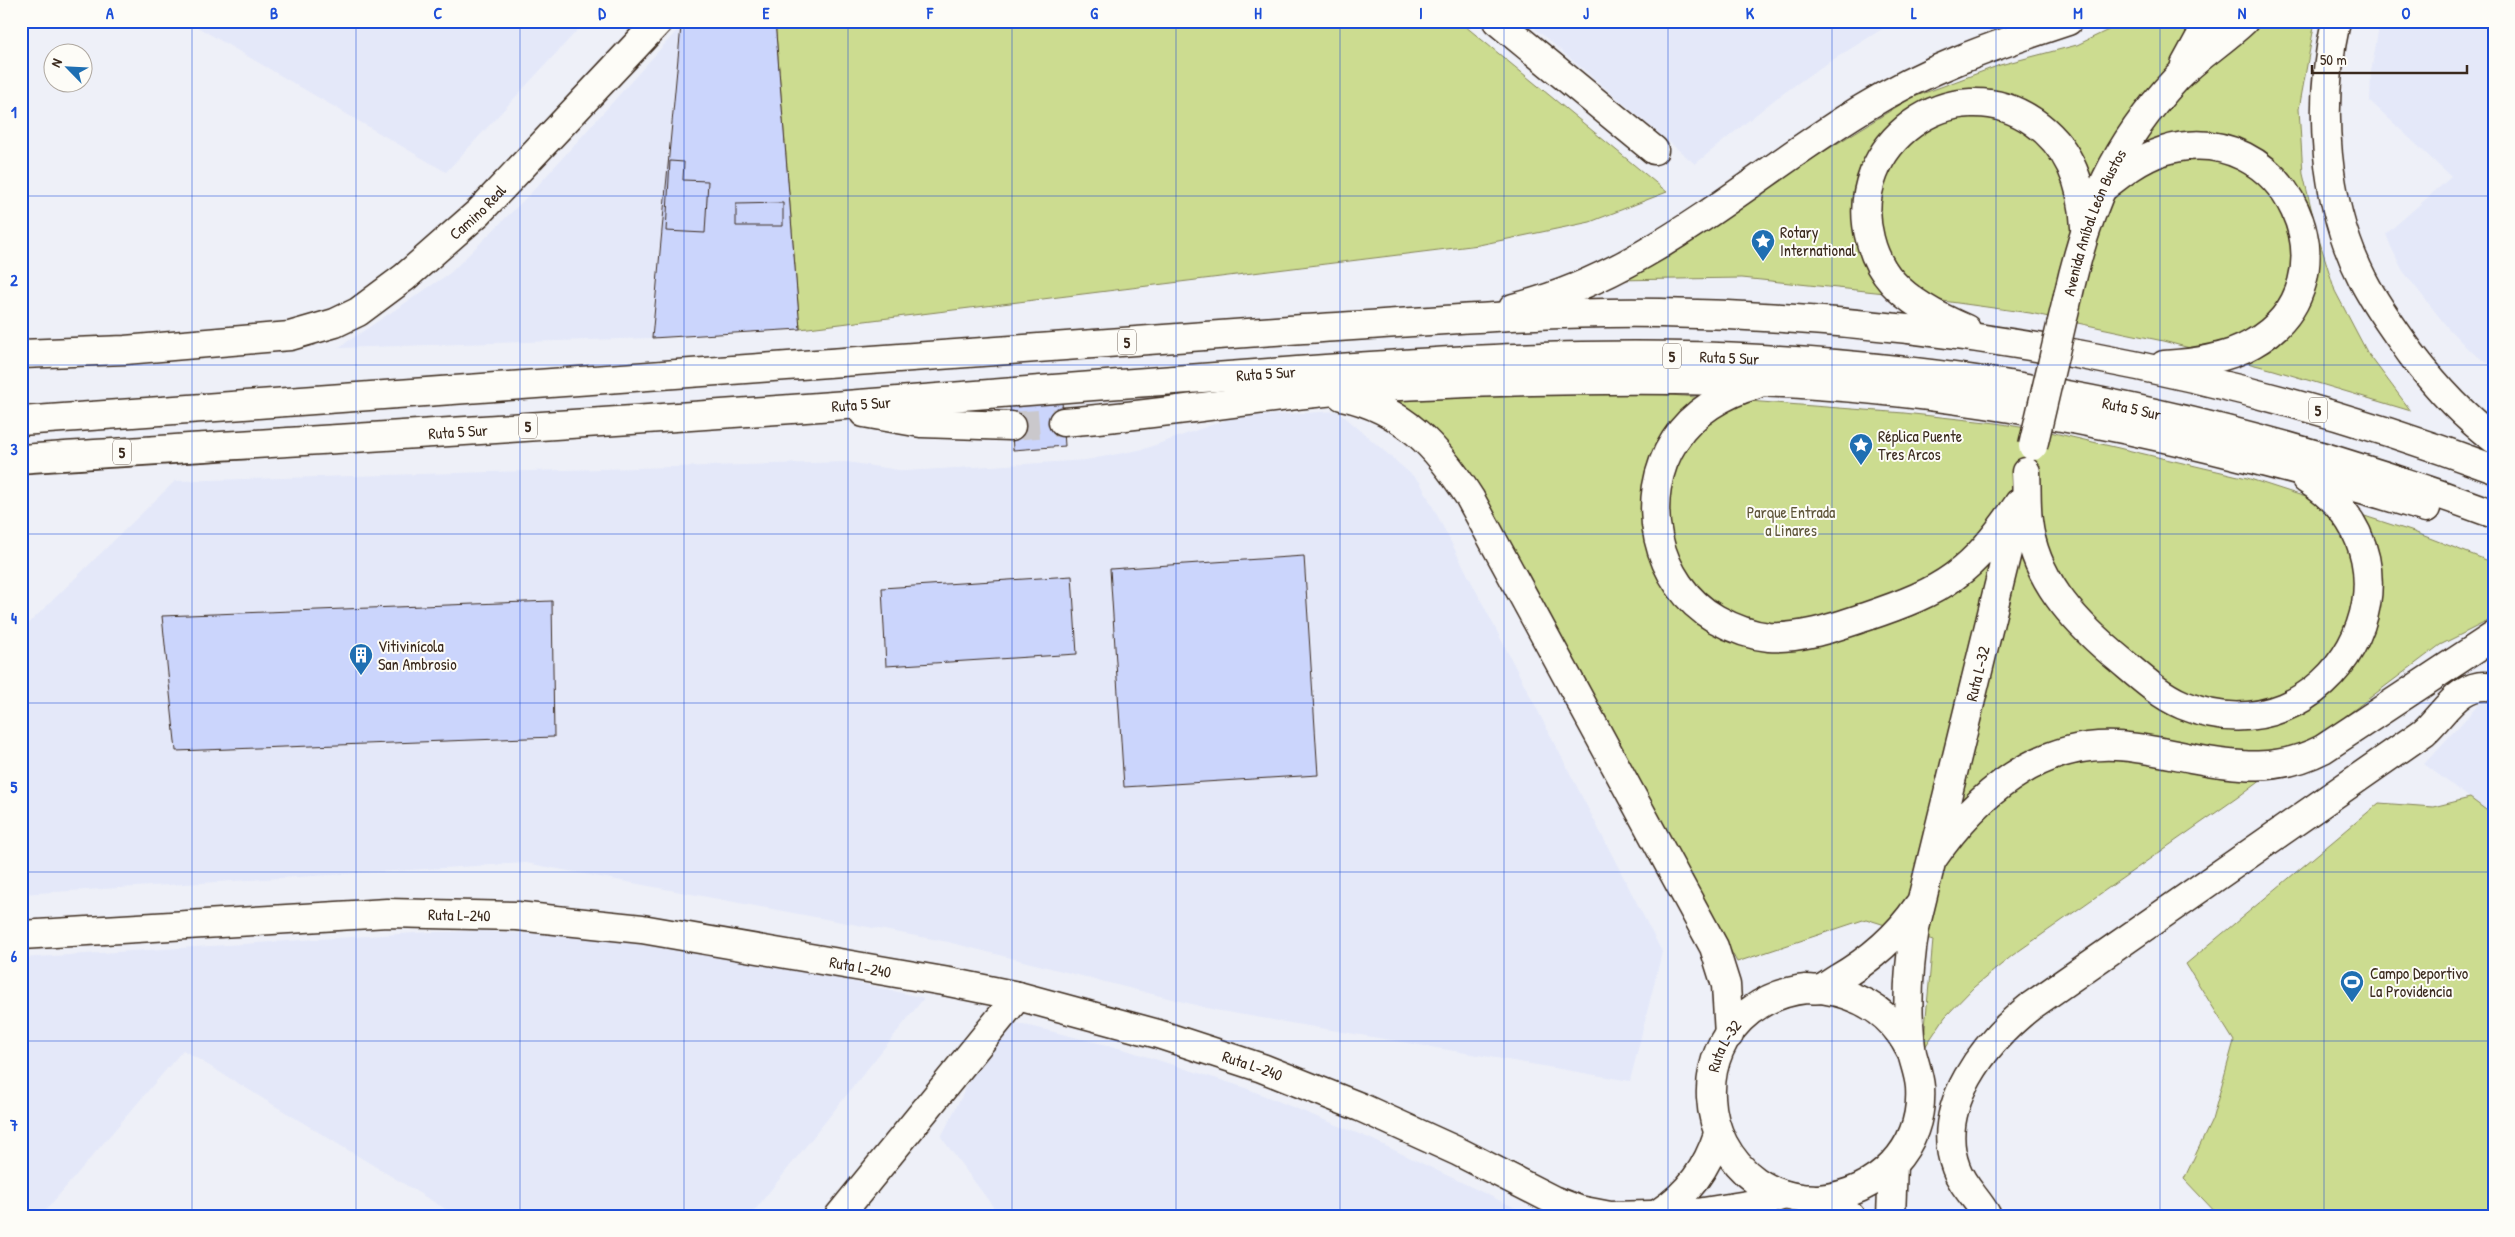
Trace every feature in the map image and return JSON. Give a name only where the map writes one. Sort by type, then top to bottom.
[{"type":"main road","name":"Camino Real","points":[[21,354],[125,350],[290,336],[335,322],[358,312],[405,277],[479,212],[659,21]]},
{"type":"main road","points":[[1496,21],[1654,150]]},
{"type":"main road","points":[[1468,319],[1521,306],[1599,277],[1648,252],[1689,227],[1831,129],[1888,93],[1943,65],[2068,21]]},
{"type":"main road","name":"Avenida Aníbal León Bustos","points":[[2033,446],[2085,227],[2099,191],[2127,140],[2178,77],[2209,21]]},
{"type":"main road","name":"Avenida Aníbal León Bustos","points":[[2178,77],[2244,21]]},
{"type":"main road","points":[[2336,21],[2328,73],[2328,147],[2336,200],[2350,248],[2371,294],[2410,352],[2450,399],[2494,439]]},
{"type":"main road","points":[[1991,339],[1956,325],[1925,308],[1893,283],[1880,264],[1868,233],[1867,196],[1878,161],[1893,141],[1902,131],[1921,118],[1957,106],[1988,105],[2018,113],[2046,131],[2065,153],[2078,178],[2085,227]]},
{"type":"main road","points":[[2099,191],[2131,166],[2163,151],[2193,147],[2222,150],[2245,158],[2275,178],[2293,204],[2304,234],[2305,262],[2300,286],[2282,320],[2262,338],[2241,350],[2217,357],[2138,366]]},
{"type":"main road","name":"5","points":[[21,421],[1468,319],[1602,314],[1726,315],[1844,323],[1991,339],[2138,366],[2222,385],[2328,413],[2407,438],[2494,470]]},
{"type":"main road","name":"Ruta 5 Sur","points":[[21,459],[833,406],[1195,378],[1504,359],[1673,356],[1797,361],[1944,375],[2119,406],[2336,460],[2494,514]]},
{"type":"main road","points":[[1063,422],[1116,419],[1238,402],[1398,386],[1586,379],[1764,383],[1868,390],[2014,410],[2185,444],[2391,498],[2494,531]]},
{"type":"main road","points":[[1764,383],[1748,387],[1718,401],[1688,423],[1675,439],[1664,460],[1659,473],[1655,498],[1659,543],[1665,561],[1676,581],[1697,606],[1734,628],[1768,637],[1800,635],[1840,625],[1922,596],[1949,582],[1970,565],[1995,536],[2018,503]]},
{"type":"main road","points":[[1329,393],[1377,407],[1404,422],[1433,447],[1466,492],[1714,947],[1726,986],[1729,1035]]},
{"type":"main road","points":[[833,406],[921,423],[1011,426]]},
{"type":"main road","name":"Ruta L-32","points":[[1891,1216],[1893,1165],[1911,1136],[1920,1103],[1920,1086],[1912,1053],[1909,978],[1911,955],[1921,900],[1934,857],[2033,446]]},
{"type":"main road","points":[[2026,472],[2031,537],[2048,581],[2069,611],[2111,652],[2164,694],[2192,708],[2231,716],[2271,711],[2304,697],[2325,682],[2341,666],[2353,646],[2366,610],[2367,574],[2362,550],[2351,526],[2328,495],[2307,479],[2289,470]]},
{"type":"main road","points":[[1934,857],[1960,822],[1978,803],[2008,778],[2038,761],[2078,748],[2115,746],[2239,767],[2271,766],[2296,761],[2323,749],[2494,636]]},
{"type":"main road","points":[[1987,1216],[1956,1170],[1950,1148],[1951,1124],[1954,1109],[1963,1085],[2007,1027],[2031,1006],[2424,732],[2457,696],[2477,686],[2494,687]]},
{"type":"main road","name":"Ruta L-32","points":[[1850,1216],[1819,1199],[1785,1195],[1763,1186],[1744,1172],[1729,1154],[1718,1134],[1710,1100],[1714,1066],[1729,1035],[1749,1012],[1769,1000],[1791,992],[1821,989],[1850,972],[1884,946],[1904,924],[1921,900]]},
{"type":"main road","name":"Ruta L-240","points":[[21,935],[387,913],[518,916],[642,928],[867,967],[1018,996],[1158,1034],[1262,1068],[1406,1126],[1566,1206],[1593,1214],[1610,1216],[1711,1212],[1760,1203],[1785,1195]]},
{"type":"main road","points":[[1821,989],[1854,996],[1869,1003],[1894,1024],[1912,1053]]},
{"type":"main road","points":[[839,1216],[1018,996]]},
{"type":"main road","points":[[1659,1213],[1684,1193],[1695,1181],[1712,1150],[1718,1134]]},
{"type":"main road","points":[[1819,1199],[1859,1190],[1893,1165]]},
{"type":"shaded area","points":[[187,21],[586,21],[446,172]]},
{"type":"shaded area","points":[[1526,21],[1895,21],[1815,71],[1774,100],[1695,164]]},
{"type":"shaded area","points":[[2380,21],[2494,21],[2494,368],[2468,349],[2448,328],[2403,271],[2386,234],[2451,177],[2370,101],[2371,72]]},
{"type":"shaded area","points":[[681,26],[652,338],[338,348],[450,273],[530,194]]},
{"type":"shaded area","points":[[1338,411],[1420,482],[1662,952],[1630,1081],[1215,1010],[948,942],[526,863],[21,894],[21,631],[175,481],[847,462],[905,471],[1024,464],[1086,460],[1144,449],[1234,417]]},
{"type":"shaded area","points":[[2494,688],[2494,816],[2424,764]]},
{"type":"shaded area","points":[[482,931],[574,936],[716,953],[785,966],[924,998],[750,1216],[457,1216],[183,1050],[41,1216],[21,1216],[21,958],[430,932]]},
{"type":"shaded area","points":[[1001,1019],[1123,1049],[1243,1087],[1369,1138],[1532,1216],[1000,1216],[941,1137]]},
{"type":"green space","points":[[775,21],[1459,21],[1667,192],[1590,222],[1479,245],[800,329]]},
{"type":"green space","points":[[2127,21],[2212,21],[2232,44],[2253,21],[2315,21],[2299,109],[2303,174],[2317,233],[2335,291],[2367,352],[2411,411],[2274,370],[2163,341],[2030,313],[1885,293],[1742,278],[1614,280],[1669,257],[1786,175],[1911,98],[2000,65],[2077,45]]},
{"type":"green space","name":"Parque Entrada a Linares","points":[[1605,390],[1904,413],[1996,423],[2050,432],[2247,478],[2414,532],[2494,563],[2494,618],[2440,645],[2238,797],[2013,955],[1974,987],[1945,1017],[1923,1050],[1933,940],[1866,919],[1737,962],[1479,493],[1380,398],[1413,399]]},
{"type":"green space","name":"Campo Deportivo La Providencia","points":[[2470,798],[2494,816],[2494,1216],[2219,1216],[2184,1179],[2212,1120],[2234,1041],[2186,964],[2379,803],[2433,807]]},
{"type":"building","points":[[686,21],[775,21],[800,329],[652,338],[681,26]]},
{"type":"building","points":[[670,161],[684,162],[683,180],[708,181],[705,233],[666,231]]},
{"type":"building","points":[[783,203],[783,226],[736,226],[736,204]]},
{"type":"building","points":[[1062,401],[1065,446],[1013,450],[1010,404]]},
{"type":"building","points":[[1304,556],[1318,775],[1124,787],[1110,569]]},
{"type":"building","points":[[1072,576],[1077,654],[886,666],[882,588]]},
{"type":"building","name":"Vitivinícola San Ambrosio","points":[[552,601],[554,737],[176,751],[162,616]]},
{"type":"tunnel","points":[[1011,426],[1063,422]]},
{"type":"place","name":"Rotary International","points":[[1763,262]]},
{"type":"place","name":"Réplica Puente Tres Arcos","points":[[1861,466]]},
{"type":"place","name":"Vitivinícola San Ambrosio","points":[[361,676]]},
{"type":"place","name":"Campo Deportivo La Providencia","points":[[2352,1003]]}]
